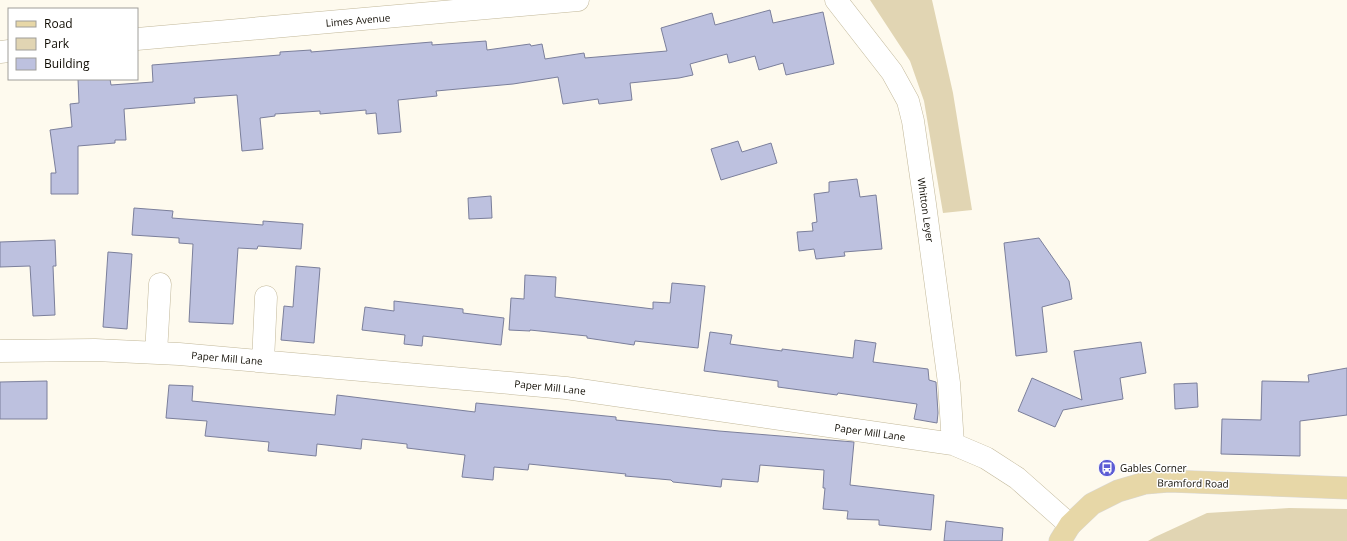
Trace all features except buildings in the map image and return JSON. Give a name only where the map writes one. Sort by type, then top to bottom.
[{"type":"main road","name":"Bramford Road","points":[[1065,533],[1092,504],[1118,491],[1145,483],[1169,481],[1347,488]]},
{"type":"street","name":"Limes Avenue","points":[[138,39],[578,0]]},
{"type":"street","name":"Whitton Leyer","points":[[836,0],[892,72],[908,101],[913,121],[926,204],[947,368],[953,444]]},
{"type":"street","points":[[156,353],[160,284]]},
{"type":"street","points":[[263,361],[266,297]]},
{"type":"street","name":"Paper Mill Lane","points":[[0,351],[95,350],[156,353],[566,388],[953,444],[986,458],[1017,478],[1065,533]]},
{"type":"green space","points":[[870,0],[932,0],[953,93],[972,210],[943,213],[924,101],[910,61]]},
{"type":"green space","points":[[1289,508],[1347,509],[1347,541],[1148,541],[1207,513]]},
{"type":"place","name":"Gables Corner","points":[[1107,468]]}]
